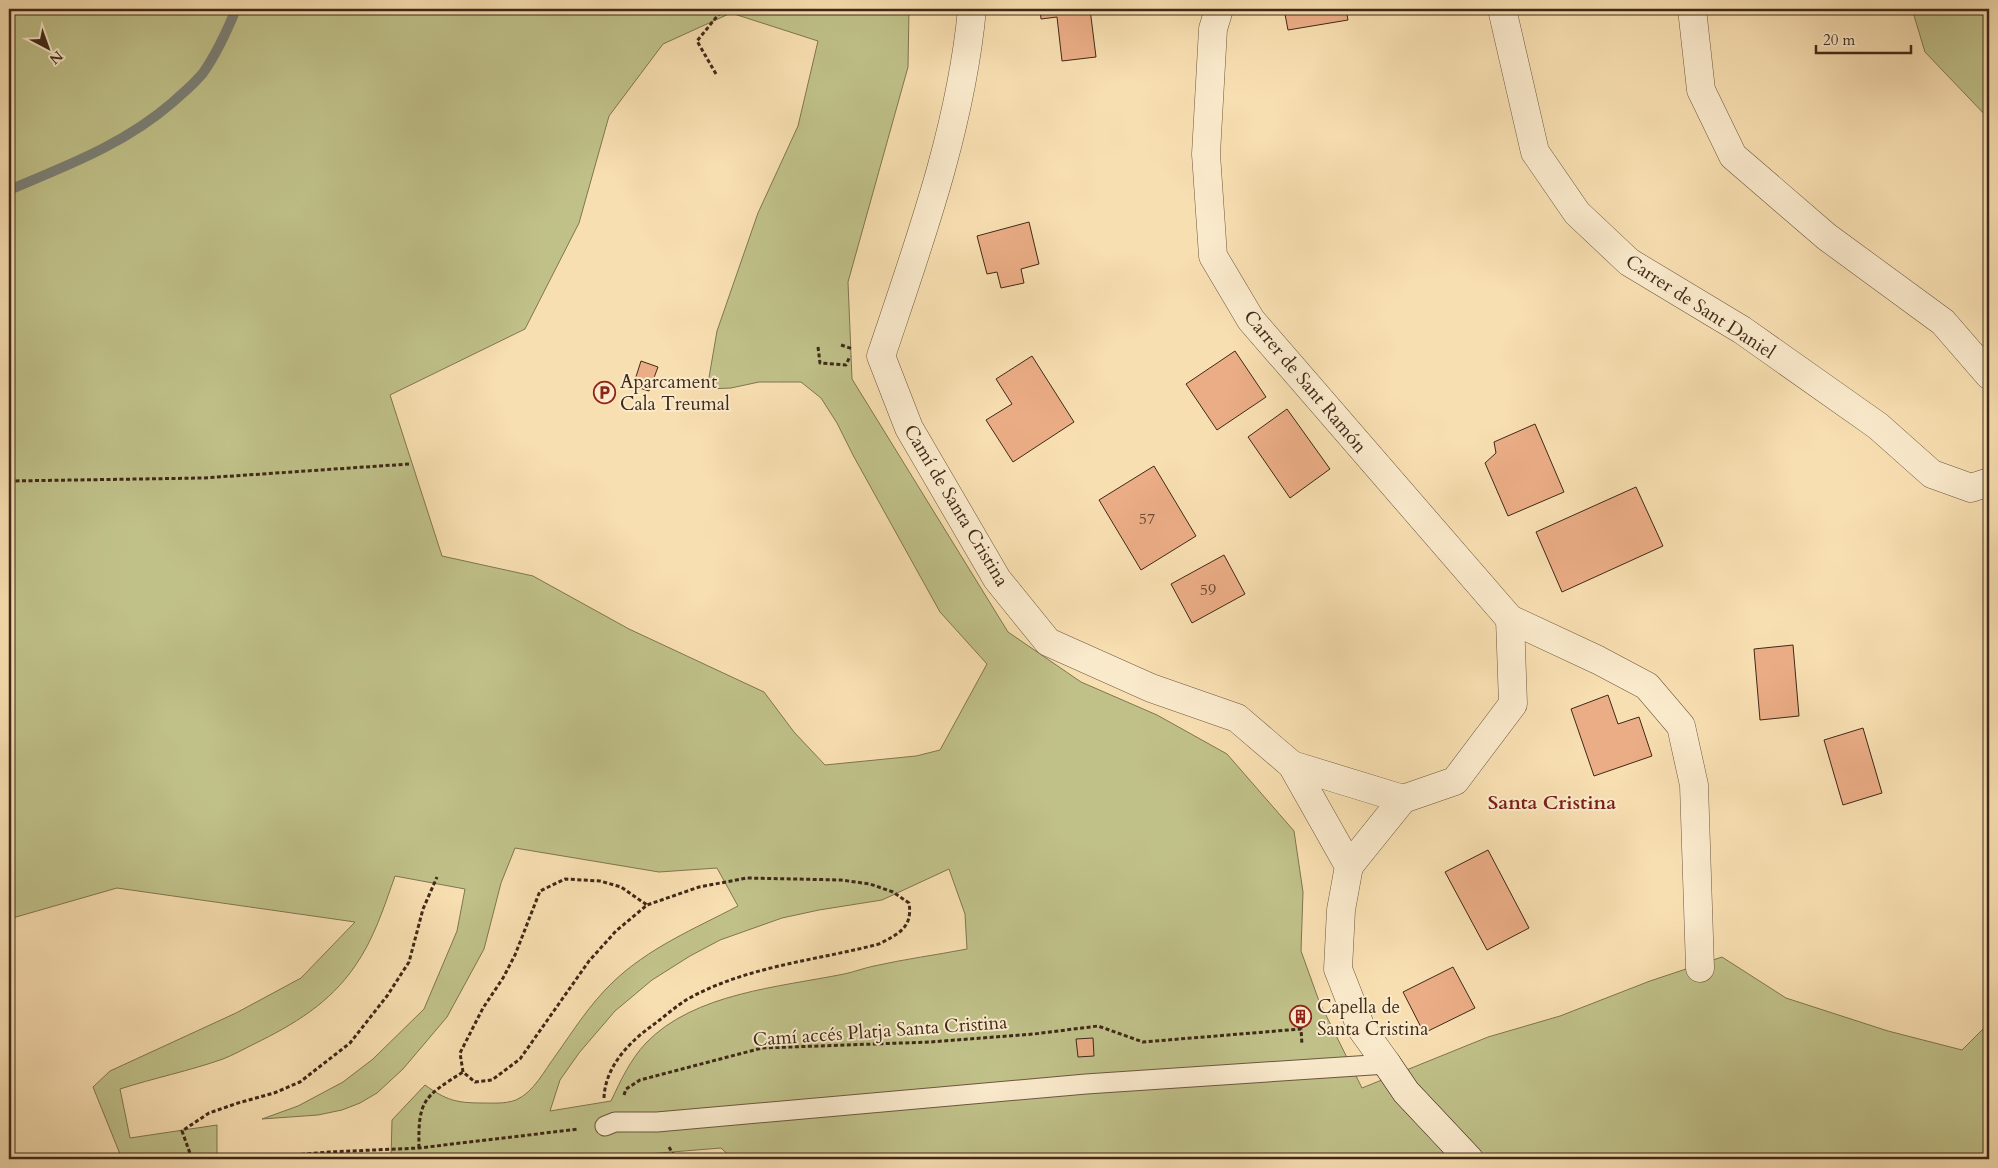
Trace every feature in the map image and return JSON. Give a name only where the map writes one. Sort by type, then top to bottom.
[{"type":"street","name":"Camí de Santa Cristina","points":[[972,9],[968,50],[936,192],[881,356],[909,428],[997,579],[1048,642],[1151,688],[1237,718],[1292,765],[1348,866]]},
{"type":"street","name":"Carrer de Sant Ramón","points":[[1220,9],[1213,29],[1206,154],[1213,256],[1251,320],[1510,619]]},
{"type":"street","name":"Carrer de Sant Daniel","points":[[1502,9],[1535,152],[1577,213],[1629,262],[1742,330],[1878,426],[1932,474],[1971,488],[1989,482]]},
{"type":"street","points":[[1692,9],[1701,90],[1733,156],[1827,237],[1943,322],[1989,375]]},
{"type":"street","points":[[1469,1159],[1406,1092],[1361,1028],[1338,969],[1341,910],[1348,866],[1403,799],[1455,781],[1513,704],[1510,619],[1598,660],[1647,686],[1681,726],[1694,785],[1700,968]]},
{"type":"street","points":[[1292,765],[1403,799]]},
{"type":"lane","points":[[610,1124],[657,1122],[1086,1084],[1386,1064]]},
{"type":"path","points":[[716,74],[697,42],[723,9]]},
{"type":"path","points":[[818,348],[820,363],[846,365],[853,348]]},
{"type":"path","points":[[9,482],[203,478],[409,464]]},
{"type":"path","points":[[192,1159],[182,1131],[209,1113],[274,1093],[300,1082],[350,1043],[387,996],[409,962],[423,909],[437,877]]},
{"type":"path","points":[[249,1159],[329,1152],[419,1148],[610,1124],[604,1093],[608,1078],[618,1060],[637,1036],[685,1001],[745,974],[879,944],[898,934],[906,926],[911,914],[910,904],[893,892],[870,884],[842,880],[747,878],[698,887],[647,905],[616,931],[589,961],[520,1059],[492,1080],[475,1082],[463,1072],[460,1053],[515,955],[540,891],[565,879],[600,880],[621,887],[647,905]]},
{"type":"path","name":"Camí accés Platja Santa Cristina","points":[[610,1124],[626,1089],[640,1080],[762,1048],[930,1042],[1034,1034],[1098,1026],[1143,1042],[1301,1029],[1303,1070]]},
{"type":"path","points":[[419,1148],[419,1115],[424,1101],[440,1086],[463,1072]]},
{"type":"green space","points":[[9,9],[909,9],[908,67],[848,282],[852,379],[1008,632],[1081,682],[1157,715],[1227,754],[1294,831],[1303,892],[1301,951],[1319,1001],[1362,1088],[1488,1037],[1560,1016],[1650,981],[1722,957],[1786,998],[1888,1031],[1962,1050],[1989,1023],[1989,1159],[733,1159],[721,1148],[635,1155],[634,1159],[391,1159],[392,1120],[425,1085],[452,1100],[503,1103],[516,1100],[528,1092],[538,1080],[575,1027],[612,983],[656,949],[738,906],[717,868],[659,872],[515,848],[501,883],[484,949],[447,1017],[403,1069],[377,1093],[360,1103],[342,1110],[318,1115],[262,1119],[298,1106],[343,1082],[373,1059],[424,1009],[457,931],[465,889],[395,876],[378,923],[362,956],[334,991],[310,1012],[283,1029],[223,1059],[120,1089],[130,1138],[217,1125],[217,1159],[122,1159],[93,1087],[110,1071],[236,1013],[301,978],[355,922],[117,888],[9,919]],"holes":[[[731,13],[818,41],[798,126],[758,213],[717,331],[707,389],[731,388],[759,382],[801,382],[821,398],[837,423],[940,612],[987,664],[940,750],[916,756],[825,765],[794,732],[764,692],[629,629],[533,576],[442,556],[390,395],[525,329],[579,223],[609,116],[663,44]],[[949,869],[965,914],[967,949],[766,988],[713,1003],[688,1013],[666,1026],[646,1043],[631,1063],[611,1101],[550,1111],[560,1080],[579,1053],[615,1011],[652,980],[690,956],[720,940],[782,918],[882,900]]]},
{"type":"green space","points":[[1912,9],[1989,9],[1989,119],[1925,52]]},
{"type":"building","points":[[1040,9],[1090,9],[1096,57],[1062,61],[1057,17],[1041,19]]},
{"type":"building","points":[[1284,9],[1346,9],[1348,20],[1288,30]]},
{"type":"building","points":[[1029,222],[1039,264],[1021,269],[1024,283],[1001,288],[997,272],[987,274],[977,236]]},
{"type":"building","points":[[1235,351],[1266,397],[1217,430],[1186,384]]},
{"type":"building","points":[[1032,356],[1074,422],[1013,462],[986,420],[1012,404],[996,379]]},
{"type":"building","points":[[641,361],[658,367],[649,391],[633,386]]},
{"type":"building","points":[[1287,409],[1330,469],[1290,498],[1248,437]]},
{"type":"building","points":[[1535,424],[1564,492],[1508,516],[1485,463],[1496,453],[1494,442]]},
{"type":"building","points":[[1154,466],[1196,536],[1141,570],[1099,500]]},
{"type":"building","points":[[1636,487],[1663,546],[1562,592],[1536,532]]},
{"type":"building","points":[[1224,555],[1245,594],[1192,623],[1171,584]]},
{"type":"building","points":[[1793,645],[1799,716],[1760,720],[1754,649]]},
{"type":"building","points":[[1608,695],[1618,724],[1639,717],[1652,756],[1594,776],[1571,709]]},
{"type":"building","points":[[1863,728],[1882,793],[1843,805],[1824,740]]},
{"type":"building","points":[[1488,850],[1529,928],[1487,950],[1445,872]]},
{"type":"building","points":[[1453,967],[1475,1008],[1424,1033],[1403,992]]},
{"type":"building","name":"Capella de Santa Cristina","points":[[1299,1012],[1307,1016],[1307,1022],[1294,1022],[1294,1017]]},
{"type":"building","points":[[1093,1038],[1094,1056],[1078,1057],[1076,1039]]},
{"type":"waterway","points":[[9,190],[94,153],[155,117],[185,92],[203,73],[213,58],[236,9]]},
{"type":"place","name":"Aparcament Cala Treumal","points":[[604,392]]},
{"type":"place","name":"Capella de Santa Cristina","points":[[1301,1017]]},
{"type":"district","name":"Santa Cristina","points":[[1552,802]]}]
